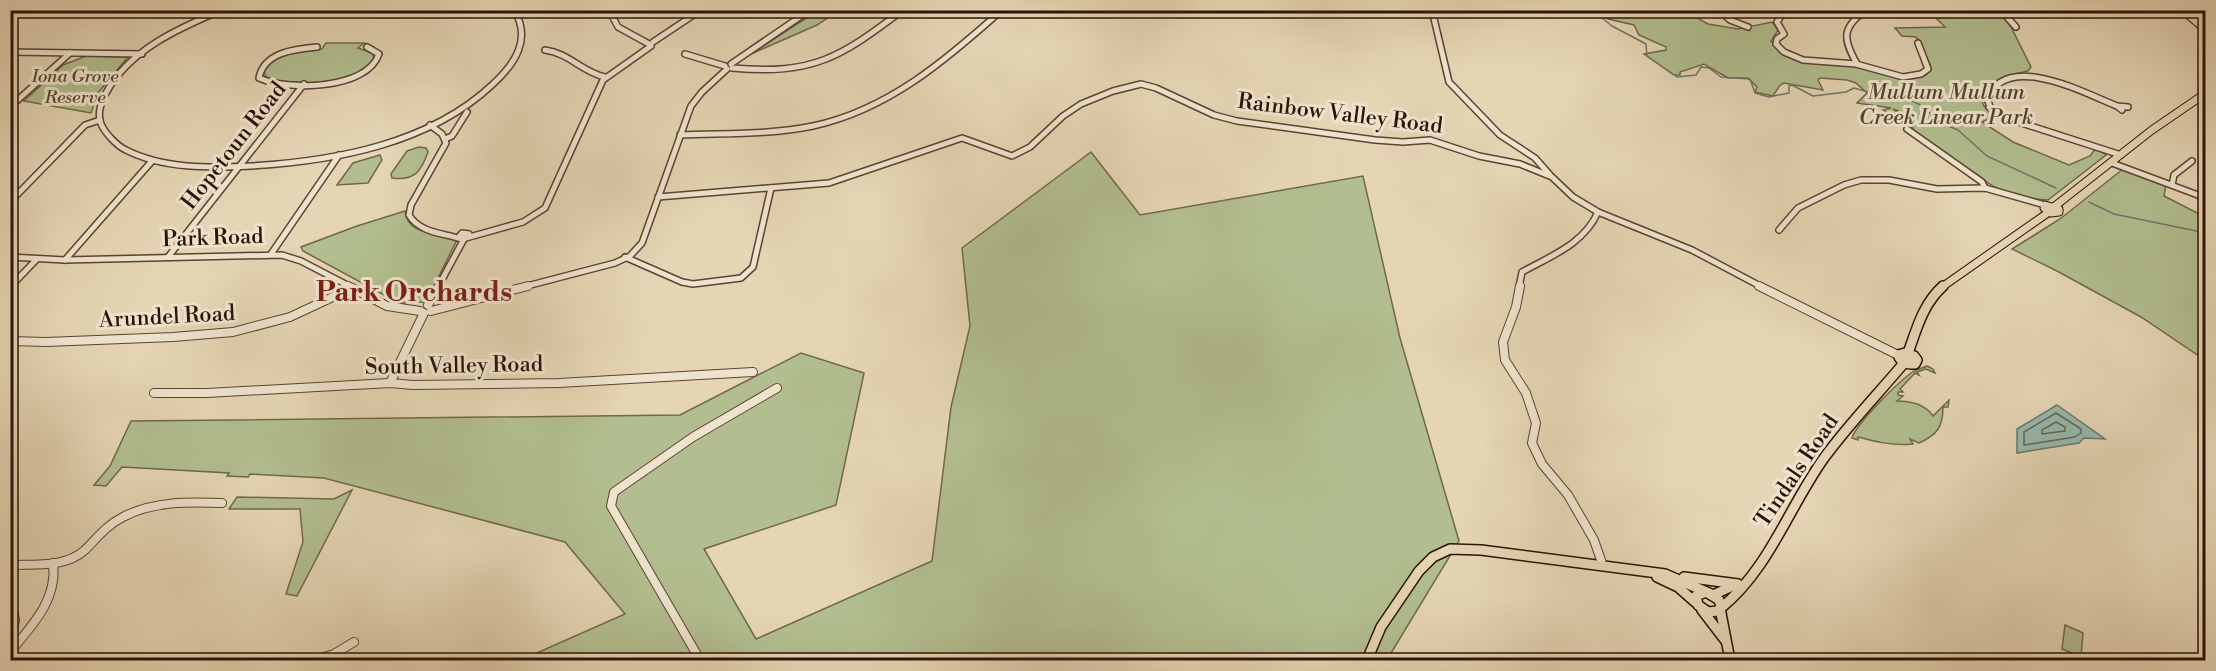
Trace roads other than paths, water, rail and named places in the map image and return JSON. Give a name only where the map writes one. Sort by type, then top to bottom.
[{"type":"main road","points":[[2183,10],[2205,30]]},
{"type":"main road","points":[[2071,194],[2152,130],[2205,93]]},
{"type":"main road","name":"Tindals Road","points":[[1721,608],[1735,597],[1750,577],[1824,458],[1904,357],[1923,311],[1932,296],[1948,281],[2071,194]]},
{"type":"main road","points":[[1367,660],[1381,627],[1419,571],[1438,553],[1455,549],[1470,548],[1738,584]]},
{"type":"main road","points":[[1646,573],[1675,584],[1688,594],[1711,619],[1727,643]]},
{"type":"main road","points":[[1669,575],[1712,594],[1720,602],[1730,660]]},
{"type":"main road","name":"Tindals Road","points":[[1698,606],[1695,598],[1698,593],[1712,594],[1750,577]]},
{"type":"main road","points":[[1698,606],[1710,612],[1717,612],[1721,608]]},
{"type":"street","points":[[222,10],[184,27],[142,54],[112,83],[101,103],[100,120],[113,142],[131,153],[152,161],[188,166],[296,163],[375,147],[430,125],[481,95],[498,80],[522,45],[523,31],[514,10]]},
{"type":"street","points":[[609,10],[618,27],[651,44]]},
{"type":"street","points":[[446,139],[444,148],[408,212],[411,220],[419,227],[463,237],[523,222],[538,214],[547,205],[605,77],[701,10]]},
{"type":"street","points":[[658,197],[771,188],[753,267],[741,278],[693,284],[682,282],[625,257],[641,245],[644,238],[658,197],[680,135],[693,101],[729,67],[810,10]]},
{"type":"street","points":[[685,54],[729,67],[772,71],[822,62],[851,49],[903,10]]},
{"type":"street","points":[[680,135],[807,127],[856,111],[920,79],[1002,10]]},
{"type":"street","points":[[1432,10],[1449,82],[1500,135],[1534,158],[1552,177]]},
{"type":"street","points":[[1719,10],[1739,27],[1748,27]]},
{"type":"street","points":[[1785,10],[1777,22],[1784,33],[1775,41],[1782,50],[1797,58],[1813,62],[1857,64],[1896,75],[1920,75],[1927,71],[1928,66],[1918,44],[1910,43]]},
{"type":"street","points":[[1857,64],[1847,45],[1846,34],[1853,20],[1866,10]]},
{"type":"street","points":[[2005,10],[2008,20],[2016,27]]},
{"type":"street","points":[[317,47],[294,50],[277,56],[263,65],[258,73],[262,81],[269,84],[338,82],[367,72],[374,66],[379,57],[377,51],[368,47]]},
{"type":"street","points":[[545,50],[569,57],[591,75],[605,77]]},
{"type":"street","points":[[10,52],[142,54]]},
{"type":"street","points":[[10,107],[70,52]]},
{"type":"street","points":[[2121,155],[2006,118],[1985,103],[1990,91],[2001,83],[2033,76],[2059,82],[2123,108]]},
{"type":"street","name":"Hopetoun Road","points":[[168,257],[304,84]]},
{"type":"street","name":"Rainbow Valley Road","points":[[771,188],[829,183],[962,138],[1008,156],[1018,155],[1030,147],[1063,116],[1081,104],[1113,91],[1142,84],[1156,88],[1214,115],[1237,121],[1375,140],[1403,142],[1430,140],[1479,156],[1520,164],[1552,177],[1573,197],[1598,212],[1692,250],[1828,322],[1904,357]]},
{"type":"street","points":[[446,139],[452,136],[467,112]]},
{"type":"street","points":[[10,202],[86,125],[100,120]]},
{"type":"street","points":[[430,125],[446,139]]},
{"type":"street","points":[[1907,129],[1983,182],[1985,188]]},
{"type":"street","points":[[271,254],[339,155]]},
{"type":"street","points":[[65,260],[152,161]]},
{"type":"street","points":[[2172,185],[2175,175],[2192,161]]},
{"type":"street","points":[[2112,163],[2205,198]]},
{"type":"street","points":[[1779,230],[1798,208],[1844,185],[1861,180],[1889,180],[1937,189],[1985,188],[2050,208]]},
{"type":"street","points":[[1598,212],[1594,224],[1570,244],[1522,272],[1516,307],[1503,342],[1505,360],[1526,393],[1536,423],[1532,443],[1542,464],[1568,495],[1594,540],[1603,566]]},
{"type":"street","points":[[390,383],[463,237]]},
{"type":"street","name":"Park Road","points":[[10,257],[65,260],[271,254],[296,258],[387,306],[426,309],[454,305],[607,265],[625,257]]},
{"type":"street","points":[[10,287],[36,260]]},
{"type":"street","name":"Arundel Road","points":[[10,342],[168,338],[235,333],[290,319],[325,304],[352,288]]},
{"type":"street","name":"South Valley Road","points":[[154,393],[207,393],[390,383],[413,385],[559,383],[753,372]]},
{"type":"street","points":[[700,660],[611,506],[614,492],[693,437],[777,388]]},
{"type":"street","points":[[10,565],[70,560],[81,553],[110,524],[146,507],[165,502],[222,503]]},
{"type":"street","points":[[10,652],[50,596],[57,575],[53,563]]},
{"type":"street","points":[[10,596],[16,611],[15,633],[10,645]]},
{"type":"street","points":[[314,660],[334,654],[354,642]]},
{"type":"water","points":[[2057,405],[2105,439],[2084,438],[2079,443],[2017,453],[2017,429]]},
{"type":"waterway","points":[[1592,10],[1612,26],[1646,44],[1647,56],[1677,77],[1696,75],[1701,67],[1709,68],[1721,77],[1750,79],[1755,93],[1769,97],[1789,93],[1789,86],[1792,85],[1813,96],[1846,92],[1854,88],[1878,95],[1885,89],[1891,89],[1920,105],[1943,124],[1958,130],[1987,156],[2056,188]]},
{"type":"waterway","points":[[2089,202],[2114,214],[2206,233]]},
{"type":"district","name":"Park Orchards","points":[[414,292]]},
{"type":"park label","name":"Iona Grove Reserve","points":[[75,86]]},
{"type":"park label","name":"Mullum Mullum Creek Linear Park","points":[[1946,104]]}]
